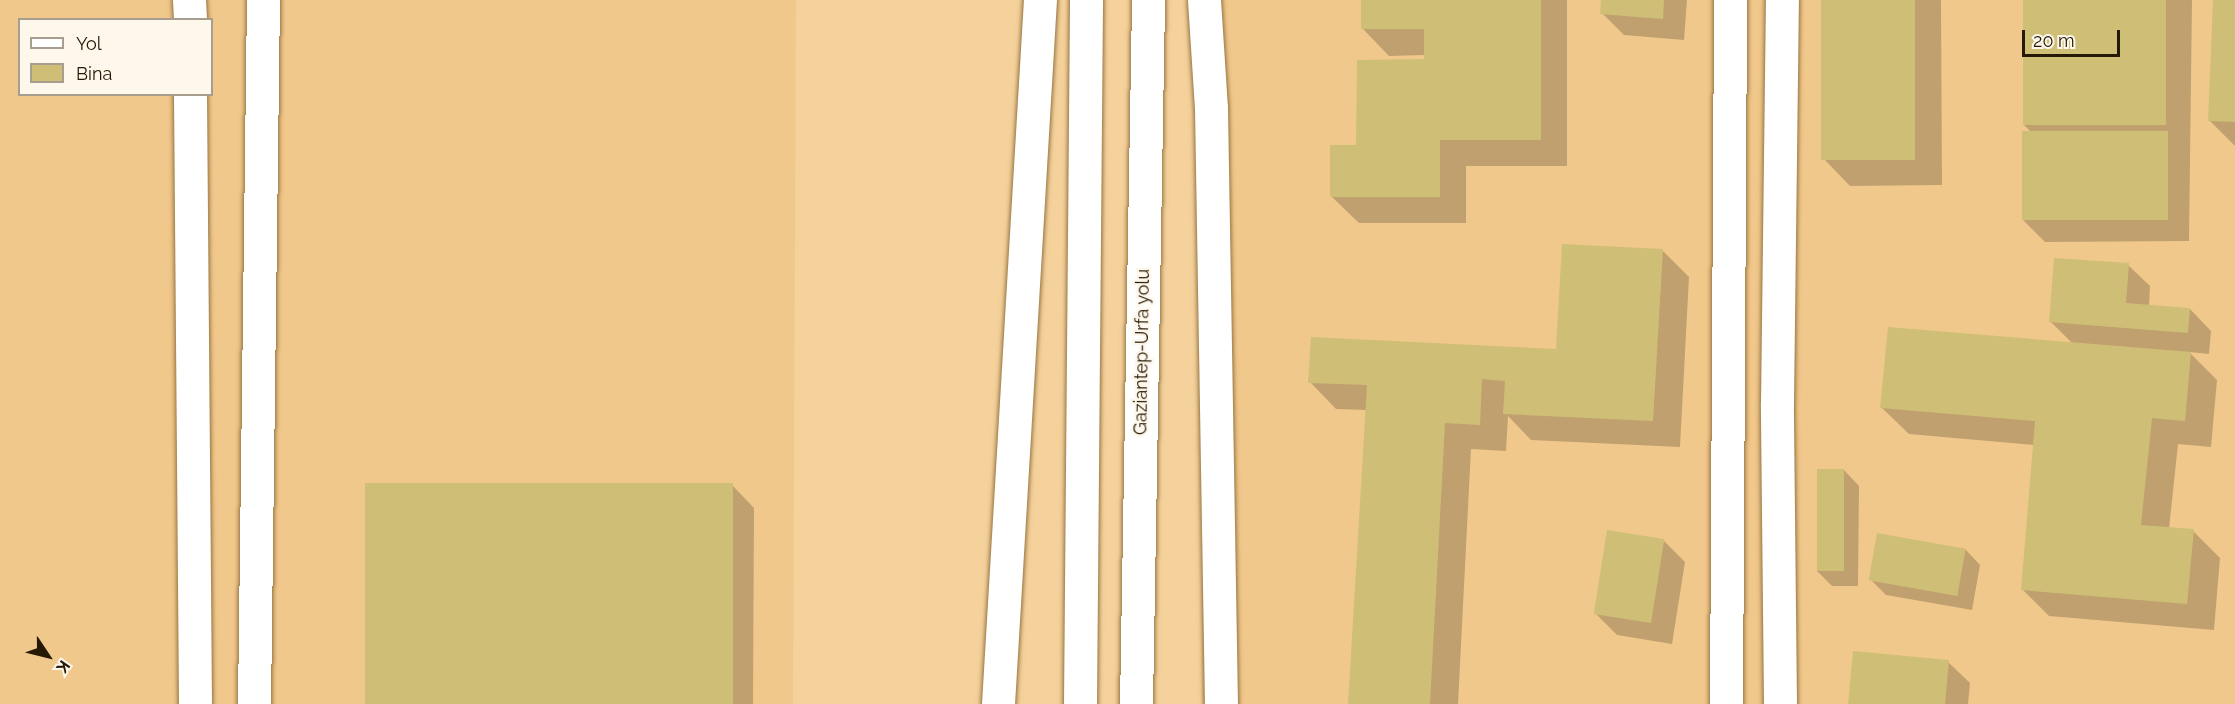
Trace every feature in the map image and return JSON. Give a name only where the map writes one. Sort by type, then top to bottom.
[{"type":"main road","points":[[189,0],[190,18]]},
{"type":"main road","points":[[254,704],[263,0]]},
{"type":"main road","points":[[998,704],[1040,0]]},
{"type":"main road","points":[[1080,704],[1086,0]]},
{"type":"main road","name":"Gaziantep-Urfa yolu","points":[[1136,704],[1148,0]]},
{"type":"main road","points":[[1204,0],[1211,119],[1221,704]]},
{"type":"main road","points":[[1726,704],[1730,0]]},
{"type":"main road","points":[[1780,704],[1777,403],[1782,0]]},
{"type":"main road","points":[[190,96],[195,704]]},
{"type":"shaded area","points":[[0,0],[796,0],[793,704],[0,704]]},
{"type":"shaded area","points":[[1202,0],[2235,0],[2235,704],[1202,704]]},
{"type":"building","points":[[1361,0],[1541,0],[1541,140],[1440,140],[1440,197],[1330,197],[1330,145],[1356,145],[1357,60],[1424,59],[1424,29],[1361,29]]},
{"type":"building","points":[[1601,0],[1664,0],[1663,19],[1600,14]]},
{"type":"building","points":[[1821,0],[1915,0],[1915,160],[1821,160]]},
{"type":"building","points":[[2023,0],[2166,0],[2166,125],[2023,125]]},
{"type":"building","points":[[2213,0],[2235,0],[2235,122],[2208,121]]},
{"type":"building","points":[[2022,131],[2168,131],[2168,220],[2022,220]]},
{"type":"building","points":[[1562,244],[1663,249],[1653,421],[1503,414],[1505,381],[1482,379],[1480,425],[1445,423],[1430,704],[1348,704],[1367,385],[1308,383],[1311,337],[1556,349]]},
{"type":"building","points":[[2054,258],[2129,263],[2126,303],[2190,308],[2188,333],[2049,322]]},
{"type":"building","points":[[1888,327],[2191,352],[2185,421],[2152,418],[2141,525],[2194,529],[2187,604],[2021,590],[2035,421],[1880,408]]},
{"type":"building","points":[[1817,469],[1844,469],[1844,571],[1817,571]]},
{"type":"building","points":[[365,483],[733,483],[733,704],[365,704]]},
{"type":"building","points":[[1607,530],[1664,539],[1651,623],[1594,614]]},
{"type":"building","points":[[1877,533],[1966,549],[1957,596],[1869,580]]},
{"type":"building","points":[[1853,651],[1949,660],[1945,704],[1848,704]]}]
